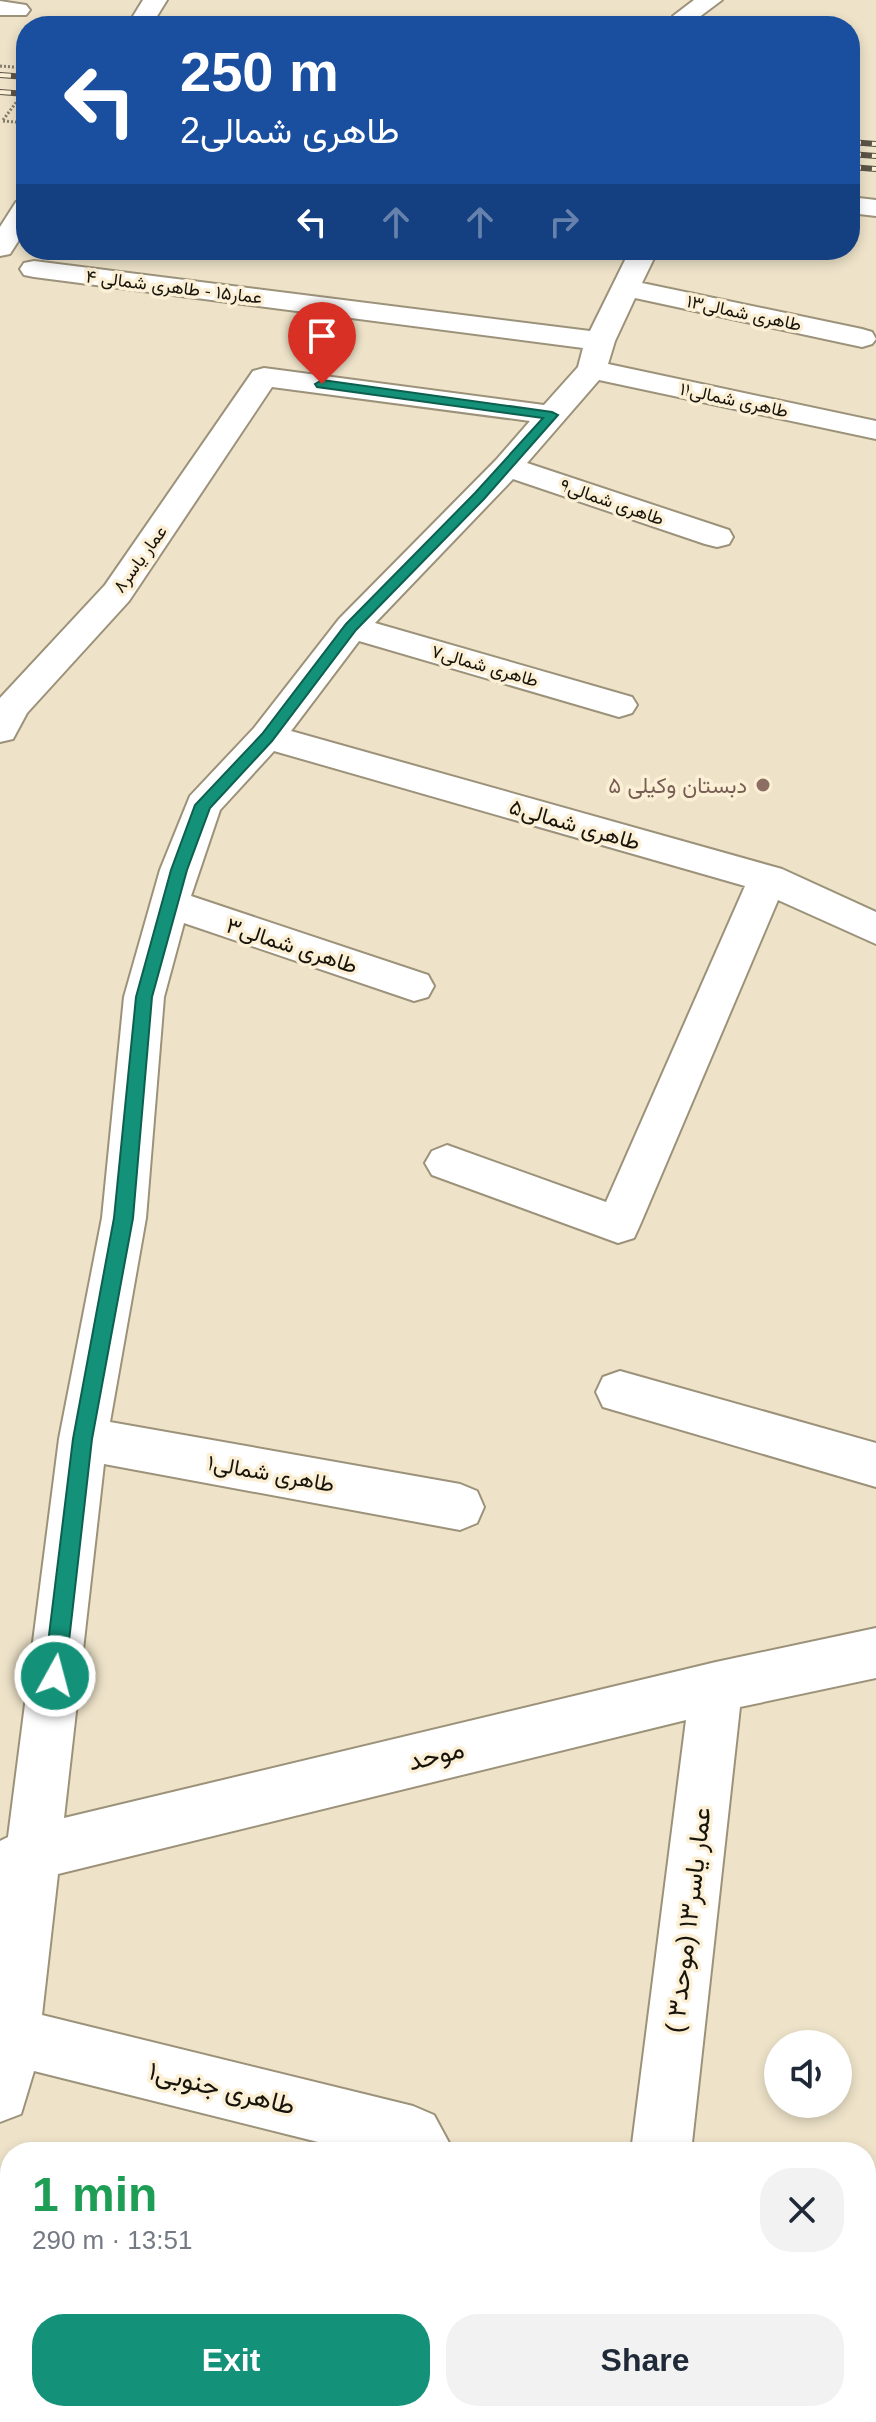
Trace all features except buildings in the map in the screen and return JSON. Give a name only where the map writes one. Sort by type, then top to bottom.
[{"type":"street","points":[[685,14],[710,0]]},
{"type":"street","points":[[0,248],[16,223]]},
{"type":"street","points":[[0,2093],[11,2036],[17,1861],[83,1439],[124,1218],[144,997],[170,904],[203,805],[267,737],[351,627],[507,467],[552,415],[596,355],[640,260]]},
{"type":"street","name":"عمار۱۵ - طاهری شمالی ۴","points":[[34,269],[596,355]]},
{"type":"street","name":"طاهری شمالی۱۳","points":[[627,288],[862,338]]},
{"type":"street","name":"طاهری شمالی۱۱","points":[[596,355],[876,430]]},
{"type":"street","name":"عمار یاسر۸","points":[[0,730],[12,707],[117,593],[264,377],[552,415]]},
{"type":"street","name":"طاهری شمالی۹","points":[[507,467],[717,537]]},
{"type":"street","name":"طاهری شمالی۷","points":[[351,627],[619,705]]},
{"type":"street","name":"طاهری شمالی۵","points":[[267,737],[768,879],[876,929]]},
{"type":"street","points":[[447,1163],[618,1225],[768,879]]},
{"type":"street","name":"طاهری شمالی۳","points":[[170,904],[414,986]]},
{"type":"street","points":[[620,1392],[876,1465]]},
{"type":"street","name":"طاهری شمالی۱","points":[[83,1439],[460,1507]]},
{"type":"street","name":"موحد","points":[[17,1861],[716,1687],[876,1653]]},
{"type":"street","name":"عمار یاسر۱۳ (موحد۳ )","points":[[662,2142],[716,1687]]},
{"type":"street","name":"طاهری جنوبی۱","points":[[11,2036],[413,2136],[417,2142]]},
{"type":"path","points":[[16,102],[3,121],[16,122]]},
{"type":"railway","points":[[0,75],[16,76]]},
{"type":"railway","points":[[0,92],[16,93]]},
{"type":"railway","points":[[860,143],[876,144]]},
{"type":"railway","points":[[860,155],[876,156]]},
{"type":"railway","points":[[860,168],[876,169]]},
{"type":"place","name":"دبستان وکیلی ۵","points":[[763,785]]},
{"type":"route","points":[[55,1676],[83,1439],[124,1218],[144,997],[179,870],[203,805],[267,737],[351,627],[480,496],[552,415],[322,384]]}]
